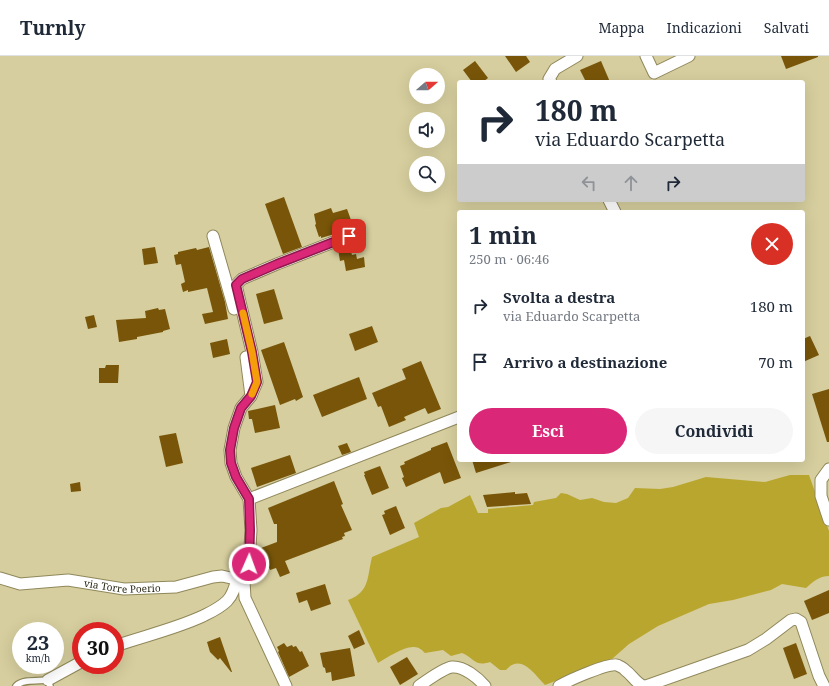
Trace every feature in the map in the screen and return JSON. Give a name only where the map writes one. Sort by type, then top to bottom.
[{"type":"street","points":[[550,80],[549,78],[555,69],[577,56]]},
{"type":"street","points":[[646,56],[654,73],[689,56]]},
{"type":"street","points":[[213,236],[239,327],[245,354],[251,396]]},
{"type":"street","points":[[124,643],[166,631],[215,610],[226,602],[249,564],[249,499],[236,477],[231,463],[230,450],[234,428],[241,408],[251,396],[257,382],[252,352],[236,285],[242,279],[349,236]]},
{"type":"street","points":[[249,499],[457,418]]},
{"type":"street","points":[[829,469],[821,480],[821,496],[829,520]]},
{"type":"street","name":"via Torre Poerio","points":[[0,578],[20,584],[68,580],[124,589],[176,587],[222,576],[240,580]]},
{"type":"street","points":[[240,580],[245,598],[286,686]]},
{"type":"street","points":[[559,686],[602,668],[616,665],[625,669],[637,683],[645,686],[748,650],[766,639],[791,620],[796,619],[801,622],[819,676],[824,686]]},
{"type":"street","points":[[419,686],[438,673],[452,667],[465,670],[479,679],[484,686]]},
{"type":"street","points":[[49,683],[72,668]]},
{"type":"lane","points":[[16,686],[19,683],[26,682],[49,683]]},
{"type":"shaded area","points":[[790,475],[809,475],[829,531],[829,576],[819,578],[806,588],[782,584],[771,590],[733,600],[709,604],[658,626],[629,644],[612,659],[545,685],[532,671],[522,664],[512,665],[506,670],[500,670],[490,662],[478,663],[462,653],[451,656],[443,650],[425,653],[417,648],[410,647],[378,663],[348,600],[355,597],[364,588],[372,557],[419,537],[414,523],[441,508],[448,507],[470,495],[478,513],[488,513],[488,509],[533,505],[534,502],[556,498],[561,493],[580,500],[592,498],[604,502],[616,503],[628,498],[635,488],[660,489],[673,487],[706,477],[765,482]]},
{"type":"building","points":[[505,56],[526,56],[530,62],[516,72]]},
{"type":"building","points":[[781,56],[818,56],[818,57],[786,69]]},
{"type":"building","points":[[475,61],[488,78],[486,80],[470,80],[463,70]]},
{"type":"building","points":[[601,61],[609,80],[585,80],[580,70]]},
{"type":"building","points":[[284,197],[302,247],[283,254],[265,204]]},
{"type":"building","points":[[331,208],[333,213],[347,209],[351,220],[337,226],[338,233],[321,238],[321,236],[319,237],[315,225],[314,214]]},
{"type":"building","points":[[155,247],[158,263],[144,265],[142,249]]},
{"type":"building","points":[[209,247],[225,302],[228,319],[205,324],[202,314],[213,312],[207,288],[183,292],[181,284],[185,282],[181,264],[176,265],[174,255],[178,254],[178,252]]},
{"type":"building","points":[[350,247],[352,255],[356,254],[357,259],[364,257],[365,267],[346,271],[344,260],[340,261],[338,249]]},
{"type":"building","points":[[274,289],[283,319],[264,324],[256,294]]},
{"type":"building","points":[[158,308],[159,310],[165,309],[170,329],[163,332],[137,337],[137,339],[119,342],[116,320],[146,318],[145,311]]},
{"type":"building","points":[[94,315],[97,327],[88,329],[85,317]]},
{"type":"building","points":[[372,326],[378,342],[355,351],[349,334]]},
{"type":"building","points":[[810,336],[819,355],[805,361],[805,338]]},
{"type":"building","points":[[227,339],[230,354],[213,358],[210,343]]},
{"type":"building","points":[[284,342],[303,397],[296,401],[295,399],[280,405],[261,350]]},
{"type":"building","points":[[421,361],[441,409],[428,414],[425,408],[404,417],[406,420],[389,427],[381,406],[378,407],[372,393],[406,379],[402,369]]},
{"type":"building","points":[[106,365],[119,365],[118,383],[99,383],[99,368],[105,368]]},
{"type":"building","points":[[359,377],[367,399],[322,417],[313,395]]},
{"type":"building","points":[[829,389],[829,442],[827,442],[812,394]]},
{"type":"building","points":[[275,405],[280,428],[255,433],[252,419],[249,419],[248,411]]},
{"type":"building","points":[[176,433],[183,463],[166,467],[159,436]]},
{"type":"building","points":[[447,442],[461,478],[444,484],[440,472],[406,487],[402,478],[404,477],[400,466],[405,464],[404,462],[431,450],[431,448]]},
{"type":"building","points":[[347,443],[351,452],[342,455],[338,446]]},
{"type":"building","points":[[290,455],[296,473],[257,487],[251,468]]},
{"type":"building","points":[[473,462],[511,462],[476,473]]},
{"type":"building","points":[[380,466],[389,488],[372,495],[364,472]]},
{"type":"building","points":[[334,481],[343,504],[341,505],[352,530],[344,533],[345,536],[342,537],[343,539],[285,561],[290,573],[280,577],[276,568],[270,570],[261,548],[277,542],[277,524],[274,524],[268,508]]},
{"type":"building","points":[[80,482],[81,491],[71,492],[70,484]]},
{"type":"building","points":[[515,492],[515,494],[527,493],[531,504],[487,507],[483,495]]},
{"type":"building","points":[[396,506],[405,528],[390,535],[382,515],[385,514],[384,511]]},
{"type":"building","points":[[325,584],[331,604],[311,611],[307,600],[299,603],[296,593]]},
{"type":"building","points":[[829,590],[829,613],[812,620],[804,601]]},
{"type":"building","points":[[359,630],[365,644],[354,649],[348,636]]},
{"type":"building","points":[[220,637],[232,672],[220,658],[218,660],[210,652],[207,642]]},
{"type":"building","points":[[284,643],[287,647],[292,645],[293,647],[296,646],[300,652],[302,651],[309,666],[289,677],[277,647]]},
{"type":"building","points":[[796,643],[807,674],[794,679],[783,648]]},
{"type":"building","points":[[350,648],[355,676],[332,681],[331,672],[326,673],[325,668],[323,667],[320,653]]},
{"type":"building","points":[[407,657],[418,674],[400,685],[390,667]]},
{"type":"slow traffic","points":[[243,313],[257,382],[252,394]]},
{"type":"route","points":[[249,564],[249,499],[236,477],[231,463],[230,450],[234,428],[241,408],[251,396],[257,382],[252,352],[236,285],[242,279],[349,236]]}]
